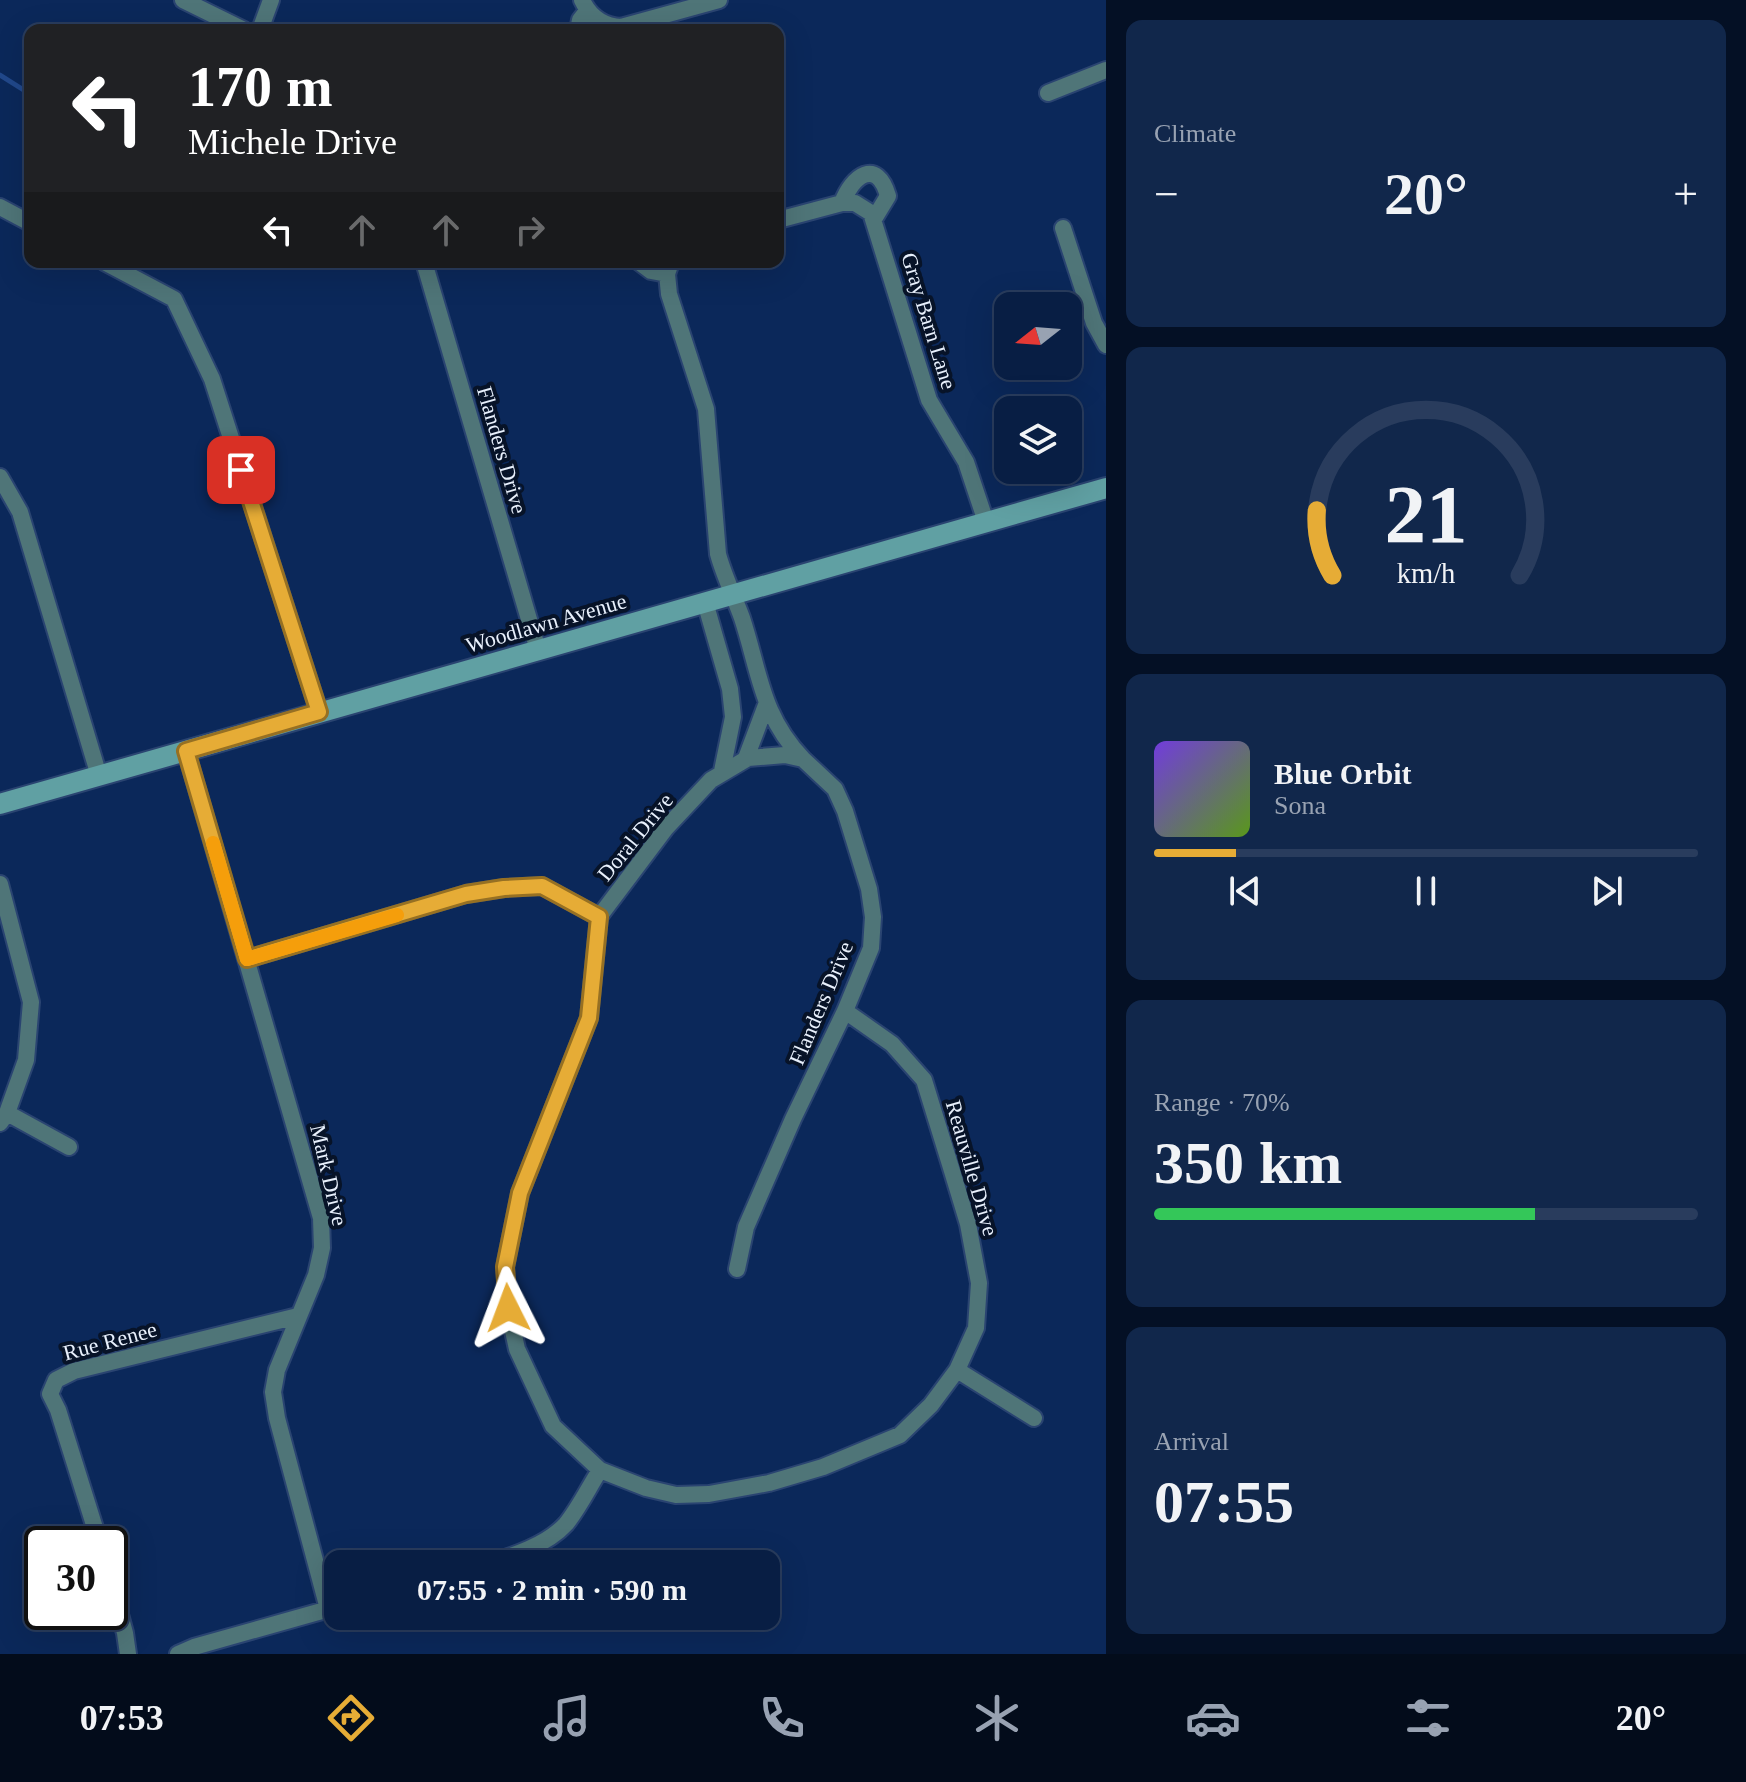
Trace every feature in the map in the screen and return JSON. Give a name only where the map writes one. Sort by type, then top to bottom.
[{"type":"street","points":[[183,0],[232,24]]},
{"type":"street","points":[[262,24],[271,0]]},
{"type":"street","points":[[634,24],[719,0]]},
{"type":"street","points":[[585,5],[605,24]]},
{"type":"street","points":[[1048,93],[1106,70]]},
{"type":"street","points":[[842,203],[853,181],[863,175],[875,175],[884,183],[888,196],[874,219]]},
{"type":"street","points":[[784,218],[842,203],[855,203],[871,213],[874,219]]},
{"type":"street","points":[[0,207],[24,220]]},
{"type":"street","name":"Gray Barn Lane","points":[[874,219],[929,400],[966,462],[986,522]]},
{"type":"street","points":[[1063,228],[1094,323],[1106,345]]},
{"type":"street","points":[[115,268],[174,299],[212,379],[319,712]]},
{"type":"street","name":"Flanders Drive","points":[[426,268],[538,650]]},
{"type":"street","points":[[647,268],[651,271],[669,268]]},
{"type":"street","name":"Flanders Drive","points":[[669,268],[669,294],[706,409],[718,554],[741,617],[766,705],[782,733],[803,759],[835,789],[845,811],[869,889],[873,917],[871,948],[746,1227],[737,1269]]},
{"type":"street","points":[[0,477],[20,512],[99,776]]},
{"type":"street","name":"Woodlawn Avenue","points":[[0,804],[1106,488]]},
{"type":"street","points":[[705,602],[730,689],[733,717],[722,771]]},
{"type":"street","points":[[746,758],[766,705]]},
{"type":"street","name":"Mark Drive","points":[[186,751],[321,1218],[322,1248],[316,1275],[277,1370],[273,1392],[277,1418],[324,1577]]},
{"type":"street","points":[[722,771],[746,758],[765,755],[803,759]]},
{"type":"street","name":"Doral Drive","points":[[599,917],[666,828],[722,771]]},
{"type":"street","points":[[0,884],[31,1002],[26,1060],[4,1118],[69,1147]]},
{"type":"street","points":[[247,959],[466,894],[504,888],[542,886],[599,917],[589,1018],[520,1193],[505,1267],[508,1308],[517,1349],[553,1426],[600,1470],[565,1525],[525,1550]]},
{"type":"street","name":"Reauville Drive","points":[[600,1470],[646,1488],[676,1495],[709,1494],[769,1483],[823,1467],[900,1435],[931,1405],[957,1370],[976,1328],[979,1283],[968,1224],[924,1080],[892,1044],[845,1011]]},
{"type":"street","name":"Rue Renee","points":[[94,1526],[58,1410],[50,1394],[56,1380],[74,1371],[298,1316]]},
{"type":"street","points":[[957,1370],[1034,1418]]},
{"type":"street","points":[[178,1654],[324,1610]]},
{"type":"street","points":[[124,1630],[128,1654]]},
{"type":"waterway","points":[[0,75],[24,90]]},
{"type":"slow traffic","points":[[213,843],[247,959],[397,915]]},
{"type":"route","points":[[241,470],[319,712],[186,751],[247,959],[466,894],[504,888],[542,886],[599,917],[589,1018],[520,1193],[505,1267],[508,1308]]}]
